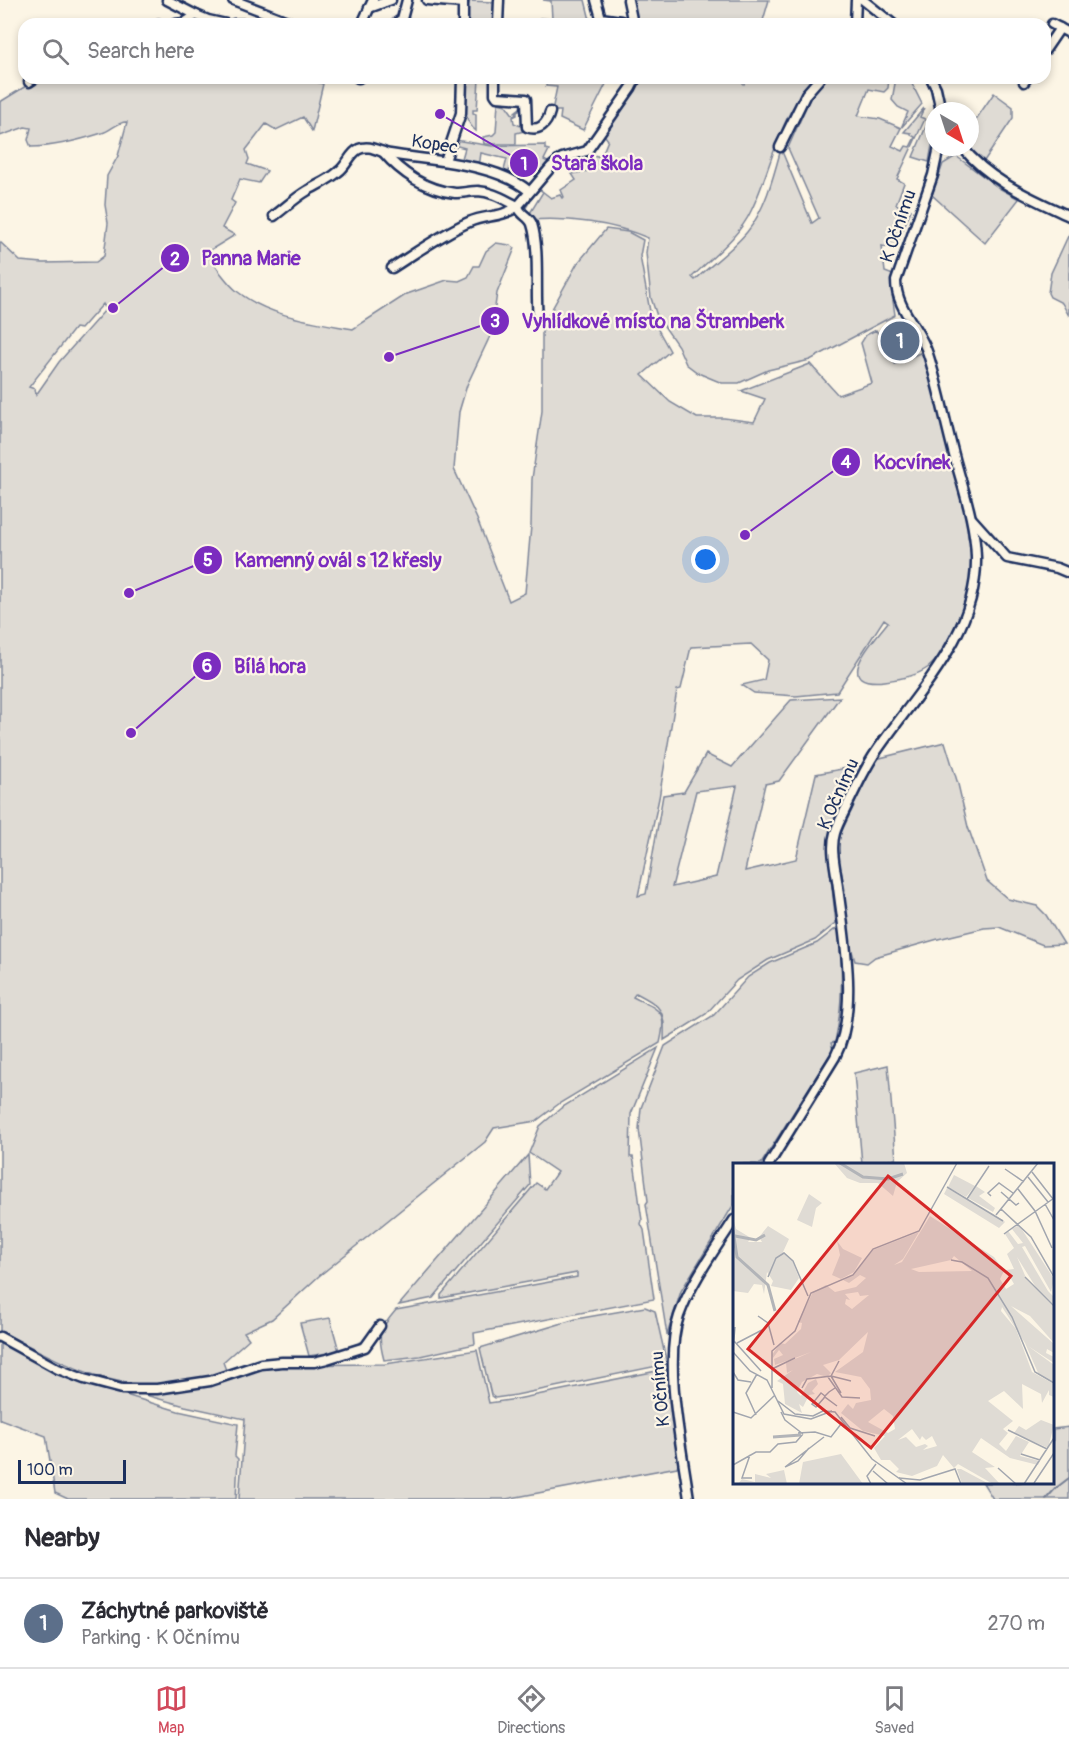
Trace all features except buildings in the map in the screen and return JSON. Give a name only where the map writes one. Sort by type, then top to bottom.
[{"type":"street","points":[[168,0],[203,18]]},
{"type":"street","points":[[233,0],[281,18]]},
{"type":"street","points":[[261,0],[266,7],[265,11]]},
{"type":"street","points":[[365,18],[371,4],[391,0]]},
{"type":"street","points":[[402,18],[406,0]]},
{"type":"street","points":[[427,0],[463,2],[463,18]]},
{"type":"street","points":[[498,18],[499,0]]},
{"type":"street","points":[[596,0],[601,18]]},
{"type":"street","points":[[628,0],[632,18]]},
{"type":"street","points":[[855,18],[856,0]]},
{"type":"street","points":[[868,2],[886,18]]},
{"type":"street","points":[[192,18],[196,15]]},
{"type":"street","points":[[1051,37],[1056,26],[1069,33]]},
{"type":"street","points":[[445,161],[461,113],[462,84]]},
{"type":"street","points":[[495,84],[497,97],[526,99],[527,127],[538,129],[545,124],[550,112]]},
{"type":"street","points":[[392,268],[472,220],[507,214],[518,206],[545,172],[562,158],[587,151],[633,84]]},
{"type":"street","points":[[780,147],[806,94],[815,84]]},
{"type":"street","points":[[934,84],[939,102]]},
{"type":"street","name":"Kopec","points":[[274,216],[304,192],[337,173],[360,148],[370,147],[382,152],[445,161],[511,179],[529,191]]},
{"type":"street","name":"Kopec","points":[[382,152],[397,169],[421,183],[454,193],[480,191],[493,194],[518,206]]},
{"type":"street","name":"K Očnímu","points":[[771,1163],[839,1050],[845,1019],[846,958],[834,857],[836,831],[858,782],[876,752],[921,692],[962,624],[976,573],[976,547],[972,519],[928,352],[914,324],[902,308],[896,290],[896,281],[938,156]]},
{"type":"street","points":[[969,156],[1009,188],[1069,216]]},
{"type":"street","points":[[518,206],[520,212],[530,220],[532,225],[538,319]]},
{"type":"street","name":"K Očnímu","points":[[972,519],[1007,558],[1057,568],[1069,573]]},
{"type":"street","name":"K Očnímu","points":[[689,1499],[676,1405],[672,1346],[679,1317],[687,1298],[733,1223]]},
{"type":"street","points":[[0,1337],[58,1369],[95,1383],[122,1389],[157,1389],[210,1381],[261,1364],[314,1362],[327,1359],[365,1347],[380,1326]]},
{"type":"shaded area","points":[[543,0],[585,0],[590,18],[552,18],[551,1]]},
{"type":"shaded area","points":[[633,0],[769,0],[764,18],[636,18]]},
{"type":"shaded area","points":[[467,1],[495,2],[494,18],[467,18]]},
{"type":"shaded area","points":[[29,84],[323,84],[312,131],[303,117],[276,130],[266,124],[246,150],[249,159],[247,164],[267,171],[259,183],[240,179],[231,200],[235,203],[222,228],[235,235],[207,252],[221,274],[238,292],[278,313],[353,329],[407,294],[447,280],[459,281],[468,277],[474,266],[479,266],[486,251],[496,243],[515,248],[497,293],[491,334],[467,385],[459,412],[454,469],[477,519],[509,601],[525,593],[531,526],[532,479],[542,411],[542,327],[577,264],[606,229],[628,232],[643,240],[640,256],[651,317],[670,351],[642,375],[670,402],[697,418],[724,418],[754,422],[765,399],[741,391],[810,364],[838,395],[872,383],[861,343],[866,335],[876,330],[895,364],[922,352],[931,377],[967,519],[972,556],[969,588],[961,613],[947,643],[928,668],[910,676],[885,681],[868,681],[860,677],[858,670],[860,660],[888,622],[884,619],[837,692],[796,696],[754,693],[742,685],[764,680],[768,660],[751,644],[691,647],[681,689],[677,690],[659,798],[638,896],[646,894],[663,795],[684,792],[706,754],[732,767],[791,700],[840,697],[779,781],[765,784],[745,871],[796,859],[816,774],[862,765],[829,839],[828,852],[836,923],[815,940],[768,960],[737,980],[706,1014],[664,1040],[663,1016],[657,1006],[636,993],[633,997],[660,1012],[663,1023],[660,1043],[560,1103],[536,1121],[494,1128],[485,1142],[319,1276],[272,1319],[244,1332],[249,1339],[223,1362],[227,1373],[192,1381],[134,1384],[109,1379],[58,1360],[0,1331],[0,242],[20,261],[96,262],[104,256],[108,223],[105,205],[107,176],[118,156],[127,122],[76,141],[49,146],[31,147],[28,140],[31,128],[25,127],[0,136],[0,102]],"holes":[[[103,304],[106,309],[59,362],[36,395],[35,389],[29,387],[75,328],[81,329]],[[737,786],[716,877],[672,887],[696,791]]]},
{"type":"shaded area","points":[[467,84],[479,84],[477,110],[473,110],[476,114],[476,131],[468,121],[465,102]]},
{"type":"shaded area","points":[[546,84],[606,84],[583,130],[560,119],[561,111],[552,111],[557,87],[546,86]]},
{"type":"shaded area","points":[[635,84],[810,84],[800,96],[783,127],[758,195],[746,220],[732,238],[692,277],[695,280],[735,244],[753,223],[768,192],[781,149],[812,223],[819,218],[788,148],[814,89],[819,84],[888,84],[884,92],[869,89],[858,116],[880,119],[901,128],[892,146],[903,151],[906,146],[910,147],[915,137],[911,133],[904,132],[924,108],[920,117],[925,119],[897,179],[904,183],[896,204],[911,210],[895,249],[882,246],[885,272],[893,275],[891,287],[895,315],[810,360],[768,370],[739,383],[722,383],[698,373],[686,364],[678,346],[657,316],[651,298],[646,253],[648,238],[620,228],[590,222],[560,219],[530,220],[527,218],[543,192],[536,187],[522,214],[520,212],[534,185],[551,198],[560,195],[564,197],[561,190],[576,180],[572,174],[588,171],[586,164],[589,154],[601,157],[608,140],[602,132]]},
{"type":"shaded area","points":[[895,84],[912,84],[922,104],[901,128],[908,112],[898,107],[892,100]]},
{"type":"shaded area","points":[[994,93],[1013,107],[1013,118],[982,164],[974,156],[979,156],[979,115]]},
{"type":"shaded area","points":[[498,103],[506,105],[514,116],[515,112],[520,108],[521,109],[517,111],[517,115],[513,117],[514,123],[525,128],[524,131],[516,133],[516,144],[484,144],[483,137],[496,132]]},
{"type":"shaded area","points":[[925,129],[925,156],[930,156],[929,162],[913,157]]},
{"type":"shaded area","points":[[455,140],[492,146],[545,145],[545,149],[549,150],[544,160],[551,164],[538,178],[530,171],[528,173],[515,167],[510,168],[507,176],[503,174],[507,159],[481,153],[479,167],[461,162],[465,148],[454,145]]},
{"type":"shaded area","points":[[956,156],[999,188],[1019,199],[985,243],[932,195],[943,164]]},
{"type":"shaded area","points":[[1069,234],[1069,316],[1062,303],[1050,297],[1048,293],[1051,273]]},
{"type":"shaded area","points":[[945,742],[968,827],[987,881],[1008,899],[1037,906],[1046,915],[1064,944],[1043,945],[999,927],[984,928],[875,957],[867,963],[855,961],[847,944],[842,896],[845,890],[837,852],[839,837],[876,759]]},
{"type":"shaded area","points":[[838,927],[841,956],[840,1014],[835,1042],[831,1043],[833,1050],[762,1163],[733,1163],[733,1206],[681,1291],[667,1335],[646,1204],[648,1201],[639,1129],[641,1108],[665,1046],[714,1015],[748,977],[770,963],[817,943]]},
{"type":"shaded area","points":[[658,1048],[631,1114],[630,1157],[633,1157],[641,1224],[644,1230],[654,1299],[474,1333],[475,1344],[420,1356],[384,1360],[381,1333],[396,1310],[577,1277],[577,1273],[441,1298],[441,1295],[536,1183],[545,1189],[557,1172],[529,1153],[540,1126],[561,1108]]},
{"type":"shaded area","points":[[888,1065],[896,1159],[862,1163],[854,1073]]},
{"type":"shaded area","points":[[528,1155],[530,1185],[433,1298],[399,1305]]},
{"type":"shaded area","points":[[645,1307],[655,1311],[667,1364],[516,1395],[495,1398],[491,1395],[480,1348],[576,1319]]},
{"type":"shaded area","points":[[330,1318],[339,1351],[309,1356],[300,1323]]},
{"type":"shaded area","points":[[0,1340],[80,1381],[178,1411],[238,1424],[235,1456],[238,1459],[236,1499],[68,1499],[55,1493],[46,1436],[0,1419]]},
{"type":"shaded area","points":[[477,1350],[489,1403],[667,1369],[677,1467],[506,1499],[239,1499],[245,1419],[145,1395],[145,1391],[266,1365],[385,1364]]},
{"type":"shaded area","points":[[1069,1427],[1069,1499],[993,1499],[984,1484],[1054,1484],[1054,1429]]},
{"type":"waterway","points":[[1046,1499],[1069,1478]]},
{"type":"place","name":"Stará škola","points":[[440,114]]},
{"type":"place","name":"Panna Marie","points":[[113,308]]},
{"type":"place","name":"Záchytné parkoviště","points":[[900,341]]},
{"type":"place","name":"Vyhlídkové místo na Štramberk","points":[[389,357]]},
{"type":"place","name":"Kocvínek","points":[[745,535]]},
{"type":"place","name":"Kamenný ovál s 12 křesly","points":[[129,593]]},
{"type":"place","name":"Bílá hora","points":[[131,733]]}]
